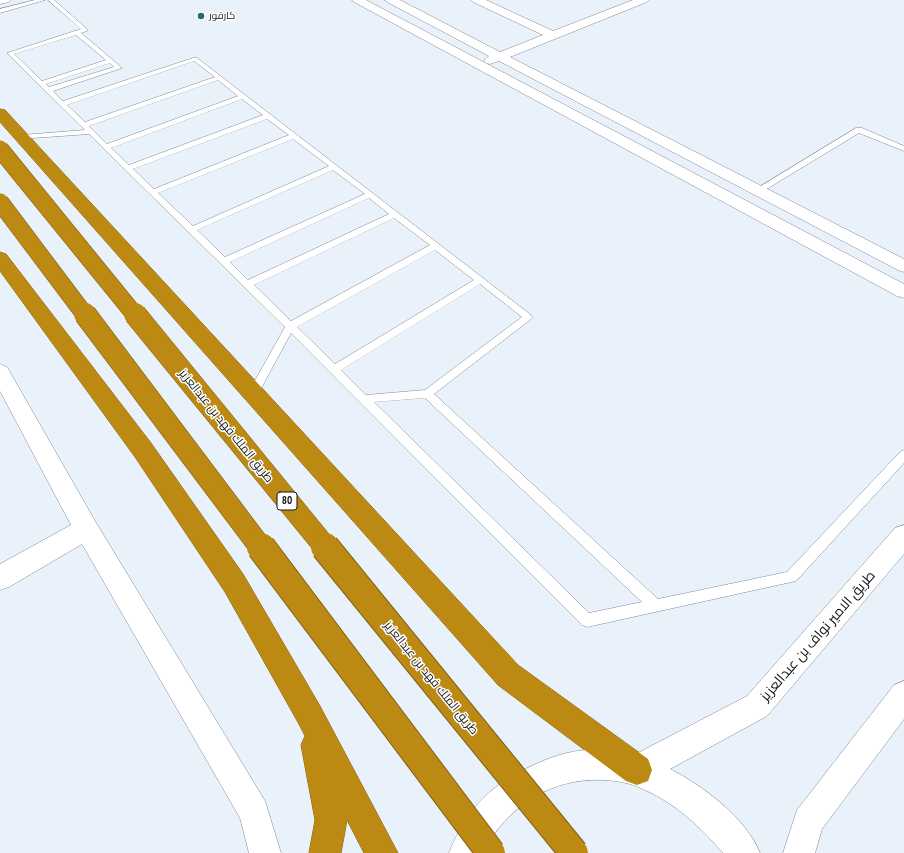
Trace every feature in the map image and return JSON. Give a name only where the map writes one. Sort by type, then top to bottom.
[{"type":"highway","points":[[0,113],[508,675],[637,770]]},
{"type":"highway","name":"طريق الملك فهد بن عبدالعزيز","points":[[0,149],[574,853]]},
{"type":"highway","points":[[0,202],[491,853]]},
{"type":"highway","points":[[0,258],[143,450],[230,577],[310,716],[340,776],[382,853]]},
{"type":"highway","points":[[310,716],[331,820],[325,853]]},
{"type":"street","points":[[0,1],[5,0]]},
{"type":"street","points":[[358,0],[904,292]]},
{"type":"street","points":[[391,0],[904,266]]},
{"type":"street","points":[[477,0],[552,36]]},
{"type":"street","points":[[478,64],[643,0]]},
{"type":"street","points":[[0,372],[86,529],[254,812],[265,853]]},
{"type":"street","points":[[0,578],[86,529]]},
{"type":"street","name":"طريق الامير نواف بن عبدالعزيز","points":[[637,770],[757,706],[904,536]]},
{"type":"street","points":[[799,853],[808,821],[904,695]]},
{"type":"street","points":[[465,853],[488,815],[513,791],[542,774],[572,765],[605,764],[637,770],[666,782],[694,800],[720,824],[744,853]]},
{"type":"lane","points":[[0,11],[42,0]]},
{"type":"lane","points":[[51,0],[84,30],[8,53],[42,83],[248,284],[588,620],[792,577],[904,455]]},
{"type":"lane","points":[[48,90],[119,68],[77,33]]},
{"type":"lane","points":[[62,104],[195,59],[528,317],[428,394],[364,399]]},
{"type":"lane","points":[[42,83],[111,61]]},
{"type":"lane","points":[[84,125],[219,78]]},
{"type":"lane","points":[[106,147],[243,96]]},
{"type":"lane","points":[[128,168],[268,116]]},
{"type":"lane","points":[[757,191],[859,130],[904,149]]},
{"type":"lane","points":[[22,138],[91,132]]},
{"type":"lane","points":[[152,192],[294,136]]},
{"type":"lane","points":[[191,230],[334,167]]},
{"type":"lane","points":[[224,261],[370,195]]},
{"type":"lane","points":[[248,284],[395,214]]},
{"type":"lane","points":[[253,393],[290,326],[435,246]]},
{"type":"lane","points":[[334,369],[480,280]]},
{"type":"lane","points":[[428,394],[656,606]]},
{"type":"place","name":"كارفور","points":[[201,16]]}]
